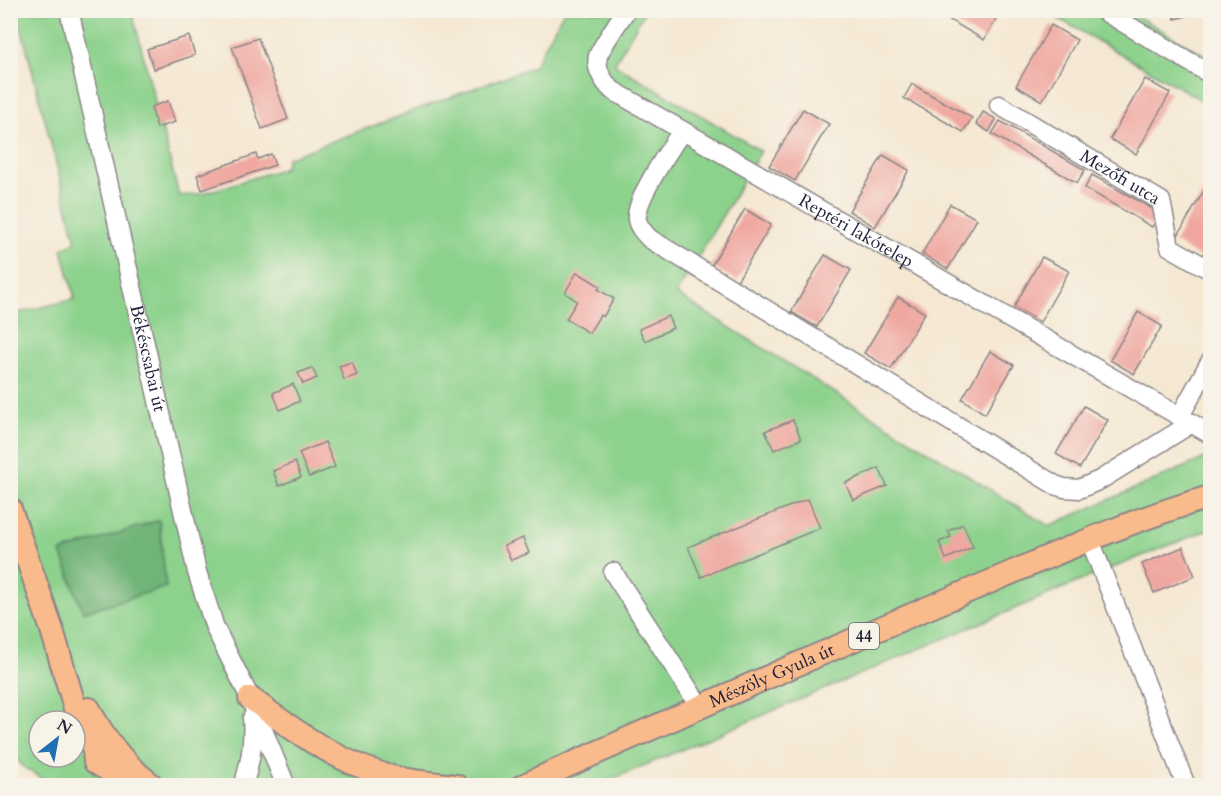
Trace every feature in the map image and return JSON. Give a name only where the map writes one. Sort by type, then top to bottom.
[{"type":"main road","name":"Mészöly Gyula út","points":[[522,786],[908,616],[1090,540],[1187,503],[1210,497]]},
{"type":"main road","points":[[10,509],[52,630],[75,708],[94,750],[95,762],[113,773],[126,786]]},
{"type":"main road","points":[[52,630],[95,720],[116,752],[153,786]]},
{"type":"main road","points":[[250,698],[311,742],[348,762],[401,779],[456,786]]},
{"type":"street","name":"Békéscsabai út","points":[[69,10],[197,572],[214,628],[250,698],[286,786]]},
{"type":"street","name":"Reptéri lakótelep","points":[[626,10],[598,56],[599,72],[604,82],[612,90],[1210,434]]},
{"type":"street","points":[[1102,10],[1210,74]]},
{"type":"street","name":"Mezőfi utca","points":[[999,105],[1161,201],[1170,247],[1210,270]]},
{"type":"street","points":[[682,130],[645,191],[639,207],[637,219],[641,229],[650,239],[1055,485],[1079,489],[1100,480],[1186,419],[1210,362]]},
{"type":"street","points":[[1090,540],[1186,786]]},
{"type":"street","points":[[613,573],[700,707]]},
{"type":"street","name":"Békéscsabai út","points":[[243,786],[253,746],[250,698]]},
{"type":"green space","points":[[17,11],[132,11],[179,196],[201,194],[285,168],[287,158],[534,66],[564,11],[645,11],[614,64],[761,151],[676,294],[1049,526],[1210,456],[1210,529],[1092,576],[598,785],[53,785],[26,769],[11,754],[10,315],[75,299],[62,249],[76,241]]},
{"type":"green space","points":[[1045,11],[1128,11],[1210,58],[1210,105]]},
{"type":"green space","points":[[159,520],[166,587],[83,612],[61,552]]},
{"type":"building","points":[[952,10],[1001,10],[984,40],[948,19]]},
{"type":"building","points":[[1173,10],[1203,10],[1204,11],[1175,19]]},
{"type":"building","points":[[1051,25],[1077,40],[1042,101],[1016,86]]},
{"type":"building","points":[[189,36],[195,55],[154,69],[147,49]]},
{"type":"building","points":[[258,38],[288,119],[262,129],[232,47]]},
{"type":"building","points":[[1145,79],[1170,93],[1136,154],[1110,139]]},
{"type":"building","points":[[912,84],[972,118],[963,132],[904,98]]},
{"type":"building","points":[[168,101],[175,122],[157,128],[151,107]]},
{"type":"building","points":[[803,109],[829,124],[795,181],[769,166]]},
{"type":"building","points":[[983,112],[996,119],[989,132],[976,124]]},
{"type":"building","points":[[1000,121],[1085,170],[1077,183],[992,134]]},
{"type":"building","points":[[256,154],[258,159],[271,154],[275,165],[202,190],[197,175]]},
{"type":"building","points":[[883,155],[909,170],[875,227],[849,211]]},
{"type":"building","points":[[1092,175],[1160,213],[1152,227],[1085,188]]},
{"type":"building","points":[[1210,180],[1210,242],[1201,258],[1174,242]]},
{"type":"building","points":[[950,204],[977,219],[948,269],[922,254]]},
{"type":"building","points":[[745,209],[771,225],[737,281],[711,266]]},
{"type":"building","points":[[825,255],[851,270],[817,327],[791,312]]},
{"type":"building","points":[[1042,257],[1069,271],[1040,322],[1014,307]]},
{"type":"building","points":[[577,272],[600,286],[598,289],[614,299],[603,317],[600,315],[589,333],[566,319],[577,301],[565,293]]},
{"type":"building","points":[[898,297],[925,313],[891,369],[864,353]]},
{"type":"building","points":[[1138,312],[1162,326],[1134,374],[1110,360]]},
{"type":"building","points":[[668,316],[673,328],[645,341],[639,329]]},
{"type":"building","points":[[990,351],[1014,365],[985,414],[962,399]]},
{"type":"building","points":[[352,362],[357,375],[344,380],[339,366]]},
{"type":"building","points":[[312,368],[317,378],[303,384],[298,373]]},
{"type":"building","points":[[293,384],[300,401],[280,410],[273,393]]},
{"type":"building","points":[[1084,406],[1108,420],[1080,468],[1056,454]]},
{"type":"building","points":[[793,420],[801,439],[774,450],[765,431]]},
{"type":"building","points":[[325,442],[335,467],[309,477],[299,453]]},
{"type":"building","points":[[295,462],[301,477],[279,486],[273,471]]},
{"type":"building","points":[[879,468],[887,486],[853,500],[845,483]]},
{"type":"building","points":[[808,499],[820,528],[701,577],[688,547]]},
{"type":"building","points":[[963,524],[973,547],[946,559],[939,542],[951,537],[948,531]]},
{"type":"building","points":[[523,538],[529,553],[511,560],[504,546]]},
{"type":"building","points":[[1183,547],[1195,576],[1154,593],[1142,564]]}]
